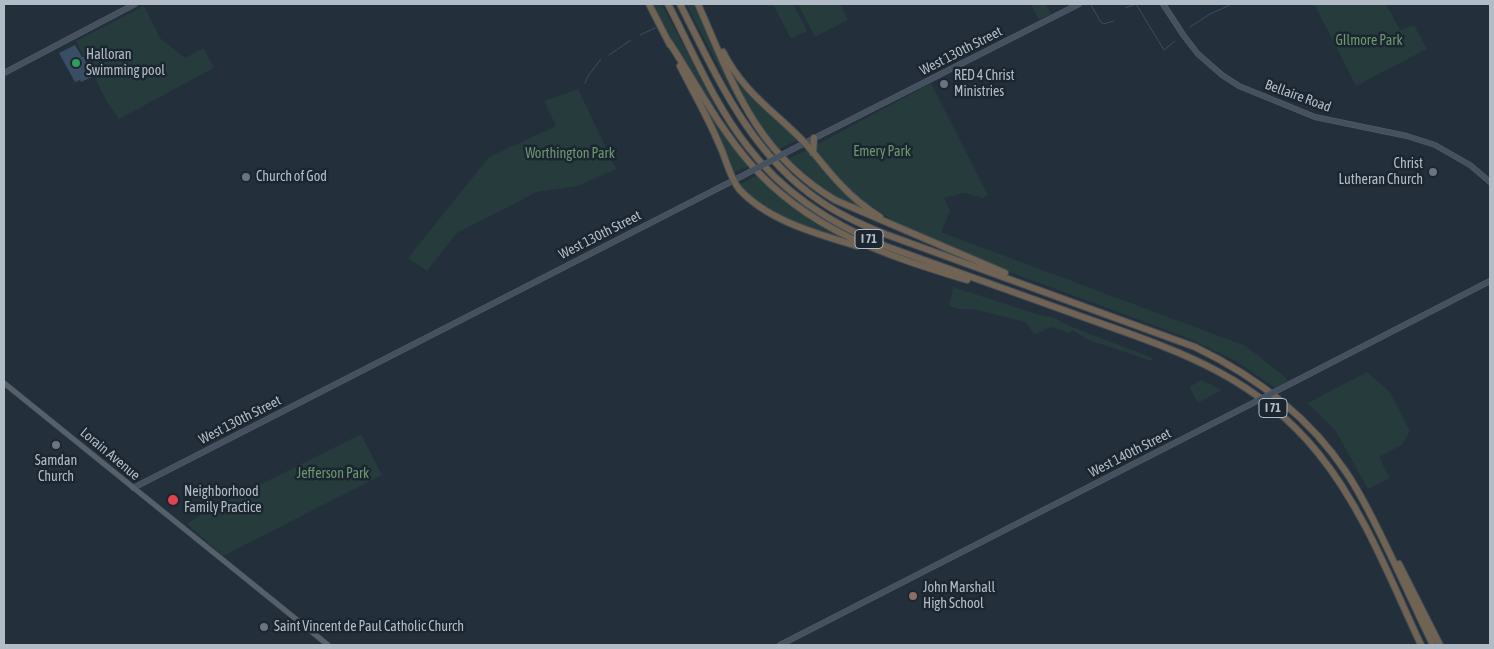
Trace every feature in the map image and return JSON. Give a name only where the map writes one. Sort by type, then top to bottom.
[{"type":"highway","points":[[649,4],[713,129],[734,180],[746,196],[780,218],[805,229],[1033,299]]},
{"type":"highway","name":"I 71","points":[[668,4],[711,88],[738,134],[768,171],[799,199],[833,222],[868,239],[1176,351],[1211,366],[1240,383],[1284,417],[1307,440],[1337,478],[1351,501],[1421,645]]},
{"type":"highway","name":"I 71","points":[[680,4],[748,130],[779,166],[809,193],[847,217],[885,234],[1195,347],[1227,363],[1256,381],[1300,417],[1326,445],[1346,472],[1378,529],[1433,645]]},
{"type":"highway","points":[[699,4],[745,110],[775,150],[805,180],[829,197],[1052,294]]},
{"type":"highway","points":[[699,4],[729,62],[744,84],[805,143],[850,194],[872,212],[894,226]]},
{"type":"highway","points":[[669,42],[730,136],[750,163],[767,181],[793,204],[822,224],[883,253]]},
{"type":"highway","points":[[813,153],[814,138]]},
{"type":"highway","points":[[1351,501],[1366,538],[1416,645]]},
{"type":"highway","points":[[1378,529],[1401,567],[1440,645]]},
{"type":"main road","points":[[4,73],[135,4]]},
{"type":"main road","name":"West 130th Street","points":[[133,488],[1079,4]]},
{"type":"main road","name":"Bellaire Road","points":[[1163,4],[1198,54],[1222,75],[1239,86],[1314,117],[1407,136],[1435,145],[1454,154],[1490,182]]},
{"type":"main road","name":"West 140th Street","points":[[780,645],[1490,281]]},
{"type":"main road","name":"Lorain Avenue","points":[[4,384],[328,645]]},
{"type":"green space","points":[[652,4],[662,4],[716,108],[714,109],[667,35]]},
{"type":"green space","points":[[686,4],[696,4],[739,101],[737,102]]},
{"type":"green space","points":[[773,4],[793,4],[807,31],[791,39]]},
{"type":"green space","points":[[798,4],[840,4],[848,20],[815,37]]},
{"type":"green space","points":[[1031,4],[1046,4],[1051,14],[1039,20]]},
{"type":"green space","name":"GIlmore Park","points":[[1314,4],[1386,4],[1400,30],[1414,25],[1427,49],[1356,86]]},
{"type":"green space","points":[[144,6],[160,38],[185,58],[204,48],[214,68],[119,119],[107,102],[76,41]]},
{"type":"green space","points":[[722,52],[734,75],[797,140],[777,150],[750,114]]},
{"type":"green space","points":[[691,81],[749,166],[732,173],[716,129]]},
{"type":"green space","name":"Emery Park","points":[[931,83],[988,195],[983,198],[964,193],[944,198],[950,211],[941,232],[1246,346],[1288,381],[1275,388],[1236,361],[1188,338],[996,267],[899,225],[853,193],[816,153],[816,145]]},
{"type":"green space","name":"Worthington Park","points":[[578,89],[616,169],[578,186],[537,192],[457,233],[427,271],[408,258],[489,157],[556,126],[544,101]]},
{"type":"green space","points":[[807,150],[867,211],[843,203],[811,182],[786,160]]},
{"type":"green space","points":[[757,175],[799,211],[846,240],[789,220],[763,205],[739,185]]},
{"type":"green space","points":[[953,287],[1043,316],[1053,317],[1067,325],[1153,358],[1151,361],[1086,339],[1072,330],[1070,333],[1051,327],[1034,335],[1025,322],[973,309],[958,309],[949,306]]},
{"type":"green space","points":[[1367,372],[1390,392],[1410,431],[1402,445],[1379,457],[1390,478],[1368,489],[1335,430],[1307,403]]},
{"type":"green space","points":[[1201,380],[1222,390],[1198,403],[1189,387]]},
{"type":"green space","name":"Jefferson Park","points":[[361,434],[382,475],[223,556],[187,524],[207,511]]},
{"type":"water","name":"Halloran Swimming pool","points":[[75,45],[82,57],[84,57],[92,77],[81,82],[80,80],[75,82],[59,53]]},
{"type":"waterway","points":[[1007,4],[1012,4]]},
{"type":"waterway","points":[[1125,8],[1136,4],[1164,50],[1175,41]]},
{"type":"waterway","points":[[1190,27],[1210,14],[1232,4]]},
{"type":"waterway","points":[[1091,5],[1103,24],[1114,21]]},
{"type":"waterway","points":[[640,35],[655,28]]},
{"type":"waterway","points":[[609,55],[631,40]]},
{"type":"waterway","points":[[585,83],[601,59]]},
{"type":"place","name":"Halloran Swimming pool","points":[[76,63]]},
{"type":"place","name":"RED 4 Christ Ministries","points":[[944,84]]},
{"type":"place","name":"Christ Lutheran Church","points":[[1433,172]]},
{"type":"place","name":"Church of God","points":[[246,177]]},
{"type":"place","name":"Samdan Church","points":[[56,445]]},
{"type":"place","name":"Neighborhood Family Practice","points":[[173,500]]},
{"type":"place","name":"John Marshall High School","points":[[913,596]]},
{"type":"place","name":"Saint Vincent de Paul Catholic Church","points":[[264,627]]}]
